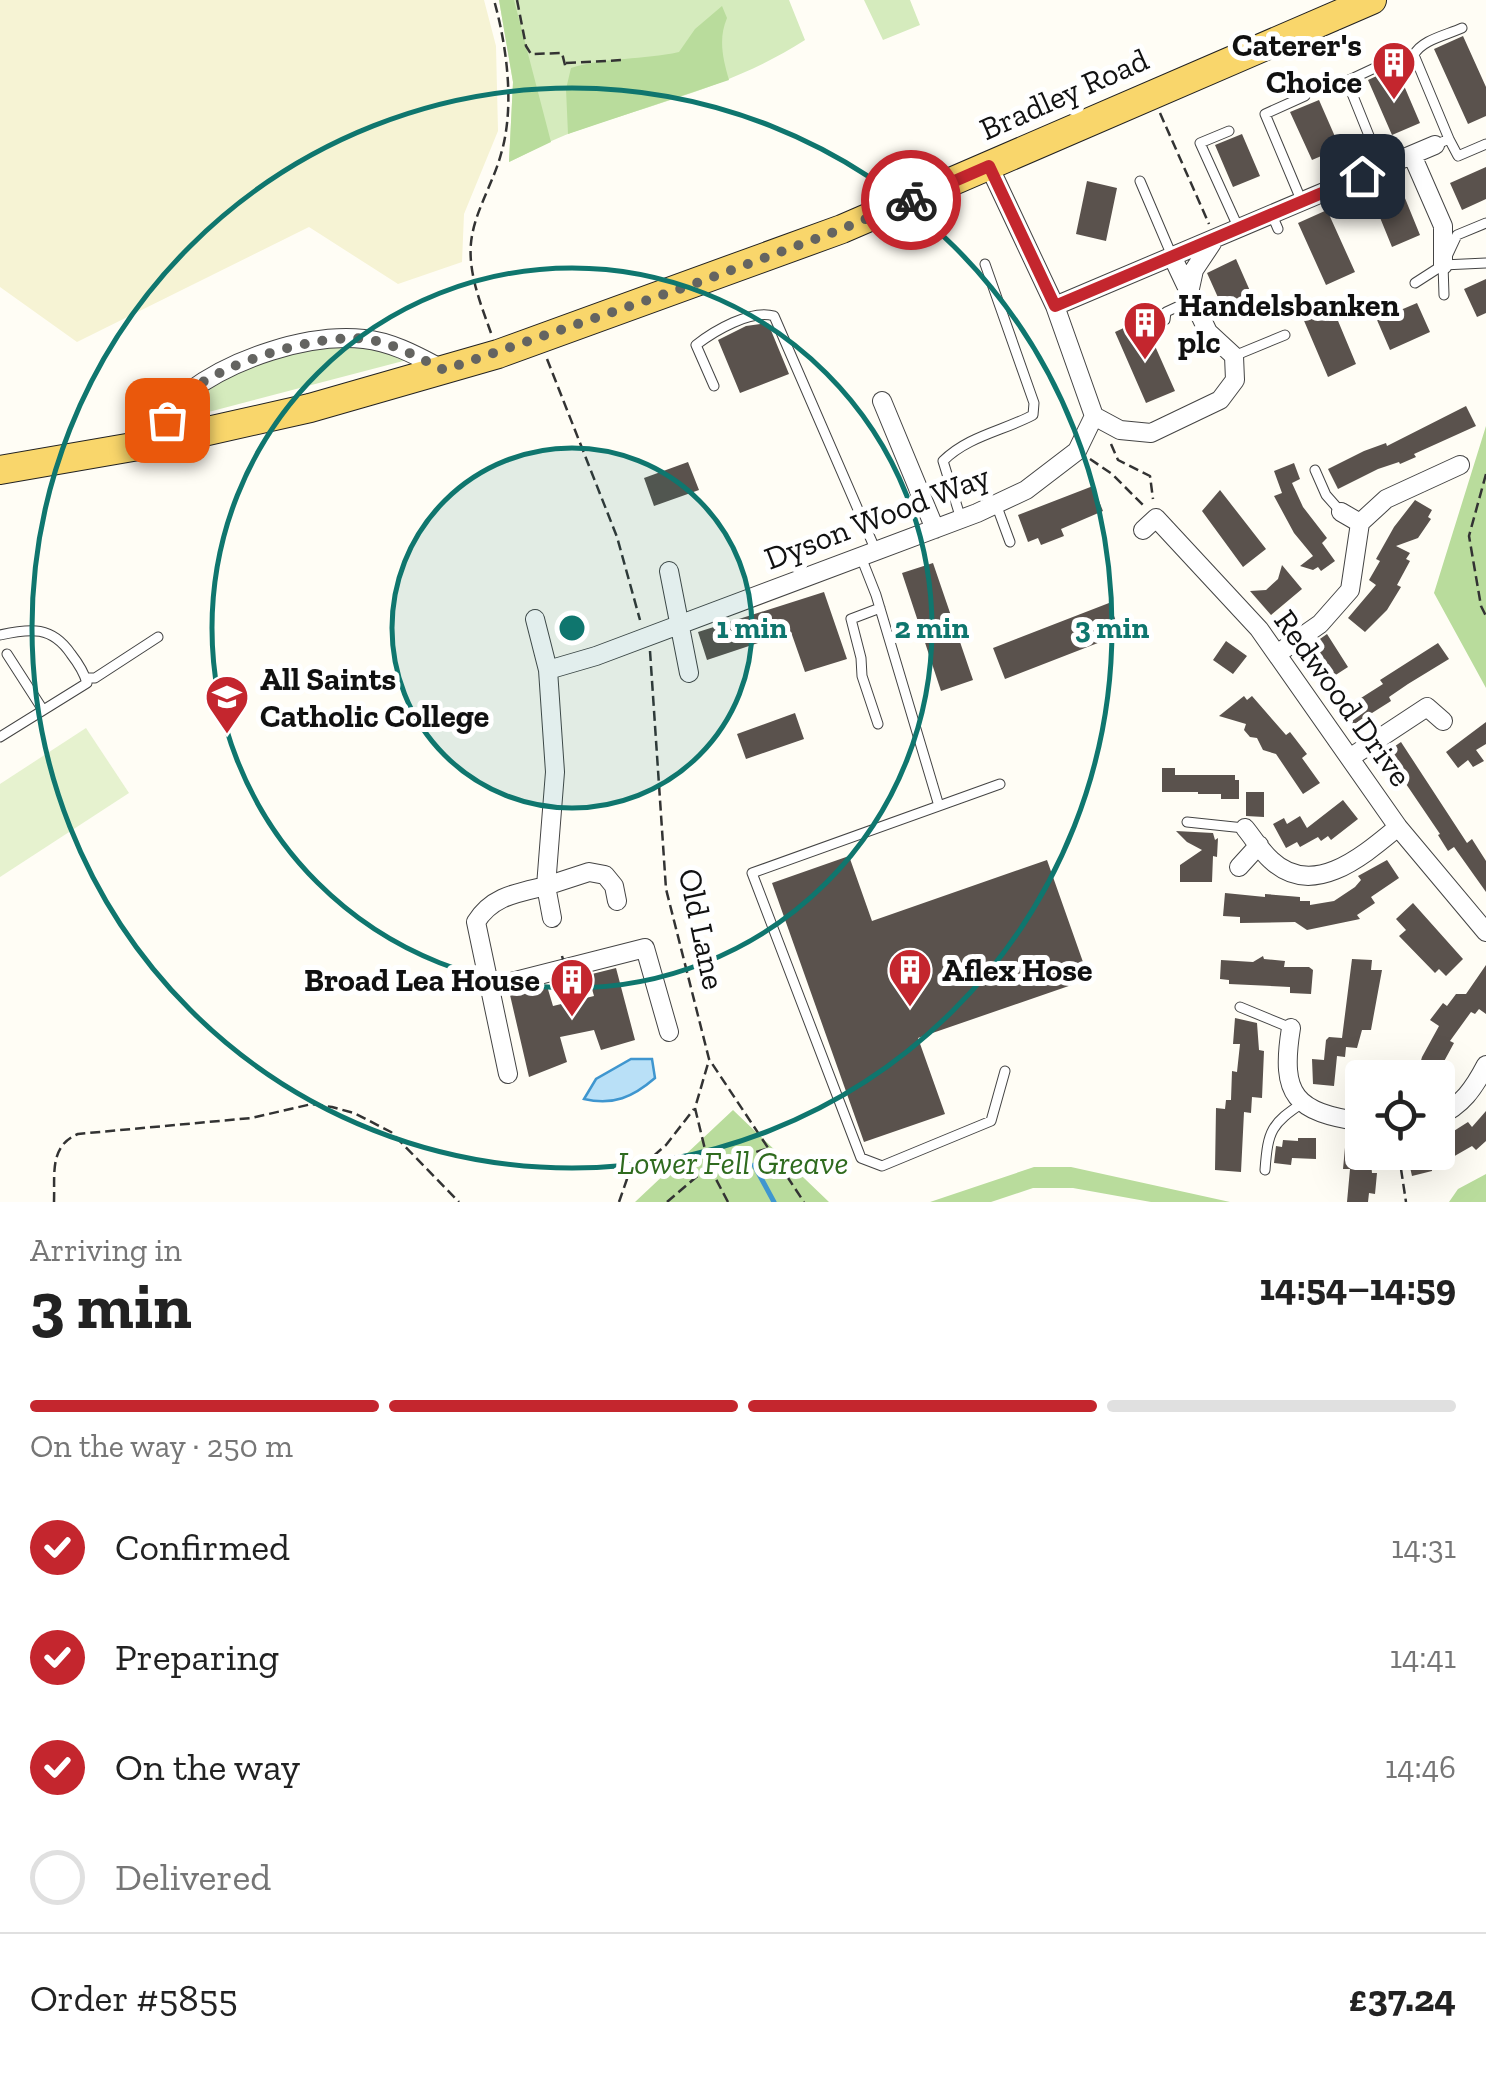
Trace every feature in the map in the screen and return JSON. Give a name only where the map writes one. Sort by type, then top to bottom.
[{"type":"main road","name":"Bradley Road","points":[[0,470],[150,444],[310,408],[498,354],[842,229],[1372,0]]},
{"type":"street","points":[[1055,306],[1239,230],[1275,222],[1302,202],[1345,192],[1382,168],[1442,142]]},
{"type":"street","points":[[1412,155],[1443,226],[1443,266]]},
{"type":"street","points":[[989,166],[1055,306],[1097,417],[1120,430],[1151,433],[1220,400],[1235,380],[1234,356],[1208,332],[1173,258]]},
{"type":"street","points":[[1190,296],[1194,270],[1202,253],[1216,240]]},
{"type":"street","points":[[150,444],[184,395],[229,368],[284,349],[329,340],[365,339],[398,347],[444,370]]},
{"type":"street","points":[[882,401],[935,529]]},
{"type":"street","name":"Dyson Wood Way","points":[[548,670],[680,625],[996,504],[1026,490],[1077,451],[1097,417]]},
{"type":"street","points":[[1277,654],[1320,624],[1350,590],[1360,523],[1386,499],[1460,465]]},
{"type":"street","points":[[1341,512],[1360,523]]},
{"type":"street","name":"Redwood Drive","points":[[1149,524],[1259,629],[1398,828],[1486,932]]},
{"type":"street","points":[[668,571],[689,673]]},
{"type":"street","points":[[535,619],[548,670],[556,772],[546,886],[552,918]]},
{"type":"street","points":[[1351,757],[1427,707],[1443,722]]},
{"type":"street","points":[[1245,828],[1273,862],[1307,876],[1325,875],[1366,853],[1398,828]]},
{"type":"street","points":[[1240,867],[1259,845]]},
{"type":"street","points":[[502,1063],[476,922],[487,904],[589,872],[605,875],[614,886],[617,901]]},
{"type":"street","points":[[488,988],[645,948],[669,1032]]},
{"type":"street","points":[[1291,1028],[1287,1078],[1318,1114],[1345,1119]]},
{"type":"street","points":[[1455,1107],[1486,1066]]},
{"type":"lane","points":[[1462,28],[1424,44],[1414,56],[1442,142],[1458,156],[1486,144]]},
{"type":"lane","points":[[1379,66],[1346,81],[1382,168]]},
{"type":"lane","points":[[1302,202],[1264,114],[1306,96]]},
{"type":"lane","points":[[1229,131],[1200,143],[1239,230]]},
{"type":"lane","points":[[1140,180],[1173,258]]},
{"type":"lane","points":[[1444,295],[1443,266],[1457,235],[1486,223]]},
{"type":"lane","points":[[961,519],[943,461],[975,438],[1008,429],[1034,415],[1034,403],[986,264]]},
{"type":"lane","points":[[1416,283],[1443,266],[1486,264]]},
{"type":"lane","points":[[1166,320],[1166,312],[1190,296]]},
{"type":"lane","points":[[714,386],[696,345],[712,333],[737,323],[764,313],[774,316],[869,554],[880,608],[939,806]]},
{"type":"lane","points":[[1234,356],[1285,336]]},
{"type":"lane","points":[[1315,470],[1326,495],[1341,512]]},
{"type":"lane","points":[[996,504],[1010,542]]},
{"type":"lane","points":[[878,724],[862,676],[851,619],[880,608]]},
{"type":"lane","points":[[0,635],[32,628],[53,634],[60,638],[87,678]]},
{"type":"lane","points":[[87,678],[95,678],[158,637]]},
{"type":"lane","points":[[8,654],[43,710]]},
{"type":"lane","points":[[0,737],[87,682],[87,678]]},
{"type":"lane","points":[[1000,784],[752,873],[861,1158],[882,1166],[991,1121],[1005,1071]]},
{"type":"lane","points":[[1188,822],[1245,828]]},
{"type":"lane","points":[[1240,1008],[1291,1028]]},
{"type":"lane","points":[[1264,1170],[1271,1129],[1304,1102]]},
{"type":"path","points":[[494,0],[506,56],[507,118],[502,152],[475,222],[471,244],[472,273],[498,354]]},
{"type":"path","points":[[517,0],[531,54],[562,53],[566,69]]},
{"type":"path","points":[[565,63],[624,60]]},
{"type":"path","points":[[1150,94],[1216,240]]},
{"type":"path","name":"Old Lane","points":[[539,339],[618,537],[650,651],[666,889],[709,1059],[804,1202]]},
{"type":"path","points":[[1097,417],[1118,460],[1150,476],[1149,524]]},
{"type":"path","points":[[1077,451],[1112,474],[1149,524]]},
{"type":"path","points":[[1486,474],[1468,536],[1480,606],[1486,616]]},
{"type":"path","points":[[562,956],[575,1000]]},
{"type":"path","points":[[619,1202],[626,1179],[666,1145],[695,1108],[709,1059]]},
{"type":"path","points":[[54,1202],[57,1149],[65,1139],[78,1134],[250,1118],[312,1104],[354,1113],[390,1132],[459,1202]]},
{"type":"path","points":[[695,1108],[709,1166],[728,1202]]},
{"type":"path","points":[[667,1202],[709,1166],[767,1148]]},
{"type":"path","points":[[1403,1170],[1406,1202]]},
{"type":"shaded area","points":[[0,0],[484,0],[496,46],[498,131],[464,214],[462,262],[398,284],[309,227],[77,342],[0,287]]},
{"type":"green space","points":[[499,0],[789,0],[805,40],[721,82],[573,132],[509,162],[513,82]]},
{"type":"green space","points":[[499,0],[514,0],[551,142],[509,162],[513,82]]},
{"type":"green space","points":[[864,0],[910,0],[920,25],[883,40]]},
{"type":"green space","points":[[722,6],[727,18],[722,41],[729,80],[568,134],[566,89],[571,68],[679,52],[695,29]]},
{"type":"green space","points":[[336,346],[372,346],[407,360],[182,419],[193,402],[228,376],[272,360]]},
{"type":"green space","points":[[1486,426],[1486,688],[1434,593]]},
{"type":"green space","points":[[86,728],[129,793],[0,877],[0,784]]},
{"type":"green space","name":"Lower Fell Greave","points":[[733,1110],[829,1202],[635,1202]]},
{"type":"green space","points":[[1034,1167],[1071,1167],[1230,1202],[1151,1202],[1073,1188],[1033,1188],[991,1202],[930,1202]]},
{"type":"green space","points":[[1486,1174],[1486,1202],[1449,1202],[1458,1189]]},
{"type":"water","points":[[631,1059],[652,1059],[655,1078],[622,1098],[584,1099],[596,1079]]},
{"type":"building","points":[[1463,36],[1486,87],[1486,116],[1468,124],[1434,49]]},
{"type":"building","name":"Caterer's Choice","points":[[1396,67],[1420,123],[1392,135],[1368,80]]},
{"type":"building","points":[[1319,100],[1340,148],[1312,160],[1290,112]]},
{"type":"building","points":[[1242,134],[1260,176],[1233,187],[1215,145]]},
{"type":"building","points":[[1486,167],[1486,199],[1462,210],[1450,183]]},
{"type":"building","points":[[1087,181],[1117,188],[1106,241],[1076,234]]},
{"type":"building","points":[[1400,186],[1420,235],[1392,247],[1372,198]]},
{"type":"building","points":[[1327,210],[1355,272],[1326,285],[1298,223]]},
{"type":"building","points":[[1236,259],[1254,300],[1225,313],[1207,273]]},
{"type":"building","points":[[1486,279],[1486,313],[1477,317],[1464,289]]},
{"type":"building","points":[[1417,303],[1430,332],[1390,350],[1377,320]]},
{"type":"building","points":[[1331,304],[1356,364],[1328,377],[1302,316]]},
{"type":"building","name":"Handelsbanken plc","points":[[1143,319],[1175,391],[1146,403],[1115,332]]},
{"type":"building","points":[[768,323],[789,374],[740,393],[718,340],[746,326]]},
{"type":"building","points":[[1466,406],[1476,426],[1414,454],[1416,457],[1378,469],[1338,489],[1328,469],[1364,451],[1386,443],[1387,446]]},
{"type":"building","points":[[688,462],[699,490],[654,506],[644,478]]},
{"type":"building","points":[[1294,463],[1300,479],[1292,483],[1303,507],[1327,538],[1322,543],[1335,561],[1321,571],[1318,567],[1313,570],[1300,566],[1313,556],[1294,533],[1274,496],[1282,493],[1274,471]]},
{"type":"building","points":[[1093,486],[1103,511],[1061,529],[1064,536],[1041,545],[1038,538],[1028,542],[1018,515]]},
{"type":"building","points":[[1220,490],[1266,549],[1243,567],[1202,511]]},
{"type":"building","points":[[1415,500],[1432,510],[1428,517],[1431,519],[1418,538],[1396,546],[1410,553],[1406,559],[1410,561],[1397,585],[1401,587],[1387,610],[1365,632],[1348,618],[1376,585],[1369,580],[1380,561],[1376,559]]},
{"type":"building","points":[[933,563],[973,680],[941,691],[902,573]]},
{"type":"building","points":[[1282,565],[1302,589],[1271,615],[1250,591],[1266,590],[1278,579]]},
{"type":"building","points":[[824,592],[847,659],[805,672],[791,632],[707,660],[698,632]]},
{"type":"building","points":[[1109,603],[1121,634],[1005,679],[993,648]]},
{"type":"building","points":[[1327,634],[1348,667],[1331,678],[1310,646]]},
{"type":"building","points":[[1226,641],[1247,656],[1233,674],[1213,660]]},
{"type":"building","points":[[1438,643],[1449,659],[1353,725],[1342,710]]},
{"type":"building","points":[[1244,696],[1247,700],[1252,696],[1286,735],[1290,732],[1307,754],[1302,758],[1320,783],[1303,794],[1276,754],[1263,750],[1257,738],[1244,730],[1246,724],[1219,716]]},
{"type":"building","points":[[795,713],[804,739],[746,759],[737,734]]},
{"type":"building","points":[[1486,722],[1486,744],[1476,750],[1484,761],[1473,767],[1468,760],[1458,768],[1446,752]]},
{"type":"building","points":[[1401,742],[1467,843],[1472,839],[1486,861],[1486,892],[1454,847],[1448,851],[1385,753]]},
{"type":"building","points":[[1162,768],[1175,768],[1175,775],[1235,775],[1235,780],[1239,780],[1239,799],[1221,799],[1221,794],[1162,792]]},
{"type":"building","points":[[1246,792],[1264,792],[1264,817],[1246,816]]},
{"type":"building","points":[[1343,800],[1358,819],[1331,840],[1328,836],[1321,841],[1318,837],[1300,847],[1297,842],[1286,848],[1273,824],[1284,818],[1287,824],[1300,816],[1307,828]]},
{"type":"building","points":[[1176,831],[1213,833],[1215,840],[1218,838],[1212,882],[1180,882],[1180,865],[1202,850]]},
{"type":"building","name":"Aflex Hose","points":[[849,856],[872,921],[1047,860],[1089,979],[918,1038],[945,1114],[864,1142],[772,883]]},
{"type":"building","points":[[1387,860],[1399,878],[1371,897],[1375,903],[1357,915],[1360,919],[1307,930],[1295,922],[1240,923],[1240,917],[1223,916],[1225,893],[1300,897],[1300,901],[1310,901],[1310,905],[1334,901],[1355,887],[1361,880],[1358,876]]},
{"type":"building","points":[[1413,903],[1463,959],[1446,976],[1439,969],[1435,973],[1399,936],[1406,930],[1396,919]]},
{"type":"building","points":[[1263,956],[1285,961],[1284,967],[1313,970],[1311,994],[1290,993],[1290,987],[1229,984],[1229,980],[1220,979],[1221,960],[1253,962]]},
{"type":"building","points":[[1352,959],[1372,960],[1371,970],[1382,970],[1371,1030],[1362,1030],[1357,1048],[1346,1047],[1345,1057],[1337,1056],[1334,1086],[1313,1084],[1312,1059],[1324,1060],[1329,1037],[1342,1038]]},
{"type":"building","points":[[1486,965],[1486,1014],[1479,1009],[1475,1014],[1471,1012],[1450,1041],[1454,1043],[1445,1060],[1421,1060],[1439,1026],[1430,1020],[1443,1003],[1447,1006],[1456,994],[1466,994]]},
{"type":"building","name":"Broad Lea House","points":[[616,968],[635,1040],[601,1050],[594,1030],[560,1037],[567,1062],[529,1077],[510,995],[547,986],[553,1006],[594,996],[588,975]]},
{"type":"building","points":[[1235,1018],[1257,1023],[1259,1050],[1264,1051],[1262,1098],[1252,1097],[1251,1113],[1244,1112],[1241,1172],[1215,1170],[1216,1108],[1225,1109],[1226,1100],[1231,1100],[1232,1071],[1237,1072],[1240,1044],[1233,1044]]},
{"type":"building","points":[[1486,1111],[1486,1141],[1476,1150],[1472,1146],[1455,1156],[1455,1130],[1468,1122],[1472,1127]]},
{"type":"building","points":[[1316,1138],[1316,1159],[1292,1158],[1291,1165],[1274,1163],[1276,1146],[1282,1147],[1283,1140]]},
{"type":"building","points":[[1350,1170],[1377,1173],[1375,1194],[1369,1193],[1368,1202],[1347,1202]]},
{"type":"building","points":[[1411,1170],[1432,1170],[1432,1171],[1412,1176]]},
{"type":"waterway","points":[[754,1165],[774,1202]]},
{"type":"way so far","points":[[167,420],[184,395],[229,368],[284,349],[329,340],[365,339],[398,347],[444,370],[694,284],[911,200]]},
{"type":"place","name":"Caterer's Choice","points":[[1394,101]]},
{"type":"place","name":"Handelsbanken plc","points":[[1145,361]]},
{"type":"place","name":"All Saints Catholic College","points":[[227,735]]},
{"type":"place","name":"Aflex Hose","points":[[910,1008]]},
{"type":"place","name":"Broad Lea House","points":[[572,1018]]},
{"type":"route","points":[[911,200],[989,166],[1055,306],[1362,176]]}]
